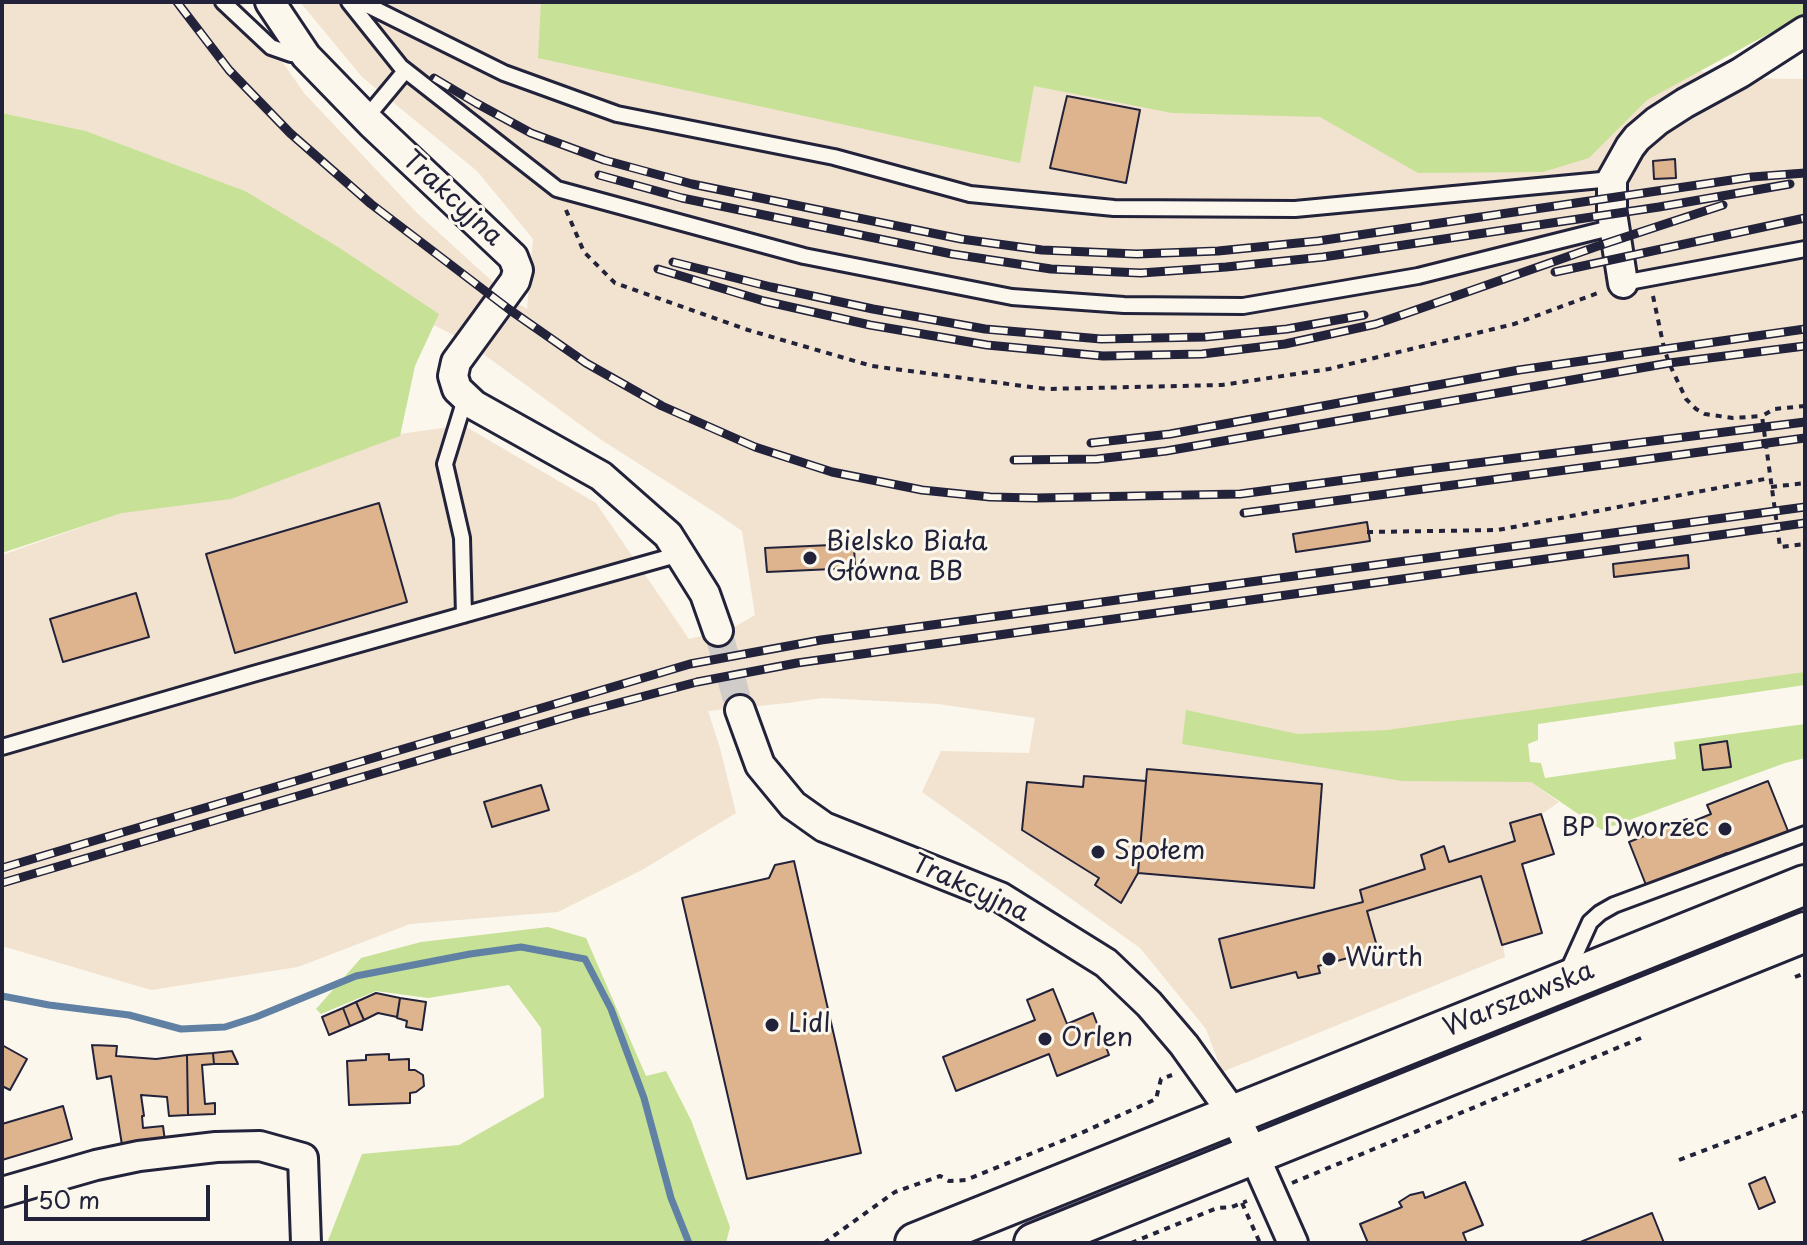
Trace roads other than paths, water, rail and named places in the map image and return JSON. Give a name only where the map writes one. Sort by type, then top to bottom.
[{"type":"main road","name":"Warszawska","points":[[915,1243],[1805,885]]},
{"type":"main road","name":"Warszawska","points":[[1034,1243],[1805,932]]},
{"type":"street","name":"Trakcyjna","points":[[270,2],[306,56],[366,118],[513,257],[518,270],[515,281],[456,362],[453,376],[457,389],[465,399]]},
{"type":"street","points":[[1636,281],[1614,227],[1612,179],[1637,138],[1685,103],[1740,73],[1805,31]]},
{"type":"street","points":[[465,399],[601,476],[668,535],[705,594],[718,631]]},
{"type":"street","name":"Trakcyjna","points":[[740,710],[760,765],[793,805],[824,827],[1000,897],[1106,963],[1149,1004],[1184,1045],[1234,1115]]},
{"type":"street","points":[[1234,1115],[1293,1243]]},
{"type":"street","points":[[2,1192],[124,1159],[216,1147],[260,1146],[303,1158],[306,1243]]},
{"type":"lane","points":[[223,2],[271,47],[306,56]]},
{"type":"lane","points":[[349,2],[405,71],[557,189],[804,256],[1012,297],[1124,305],[1243,306],[1418,276],[1614,227]]},
{"type":"lane","points":[[361,2],[504,73],[617,114],[834,157],[970,194],[1114,208],[1295,209],[1612,179]]},
{"type":"lane","points":[[366,118],[405,71]]},
{"type":"lane","points":[[1636,281],[1805,249]]},
{"type":"lane","points":[[464,615],[462,538],[445,464],[465,399]]},
{"type":"lane","points":[[2,747],[680,554]]},
{"type":"lane","points":[[1563,982],[1590,922],[1600,913],[1614,905],[1805,834]]},
{"type":"waterway","points":[[2,996],[129,1015],[181,1029],[225,1027],[356,976],[470,954],[521,947],[585,959],[611,1009],[644,1098],[671,1198],[689,1243]]},
{"type":"tunnel","points":[[718,631],[740,710]]},
{"type":"railway","points":[[177,2],[229,70],[290,133],[371,204],[510,310],[586,363],[662,406],[755,447],[832,472],[922,490],[990,497],[1240,494],[1805,422]]},
{"type":"railway","points":[[434,78],[531,133],[604,160],[692,184],[961,239],[1042,250],[1137,254],[1218,251],[1318,241],[1752,177],[1805,173]]},
{"type":"railway","points":[[599,175],[682,198],[952,254],[1051,269],[1141,273],[1323,257],[1659,207],[1790,184]]},
{"type":"railway","points":[[658,269],[764,301],[870,325],[987,345],[1103,356],[1202,354],[1285,344],[1376,324],[1723,205]]},
{"type":"railway","points":[[1555,272],[1805,218]]},
{"type":"railway","points":[[673,262],[873,309],[985,329],[1101,339],[1205,337],[1287,329],[1364,315]]},
{"type":"railway","points":[[1091,443],[1170,434],[1519,370],[1805,329]]},
{"type":"railway","points":[[1014,460],[1097,459],[1166,451],[1669,363],[1805,346]]},
{"type":"railway","points":[[1244,513],[1805,438]]},
{"type":"railway","points":[[2,868],[690,664],[821,640],[1805,507]]},
{"type":"railway","points":[[2,883],[573,715],[697,682],[797,663],[1805,523]]},
{"type":"place","name":"Bielsko Biała Główna BB","points":[[810,558]]},
{"type":"place","name":"BP Dworzec","points":[[1725,829]]},
{"type":"place","name":"Społem","points":[[1098,852]]},
{"type":"place","name":"Würth","points":[[1329,959]]},
{"type":"place","name":"Lidl","points":[[772,1025]]},
{"type":"place","name":"Orlen","points":[[1045,1039]]}]
